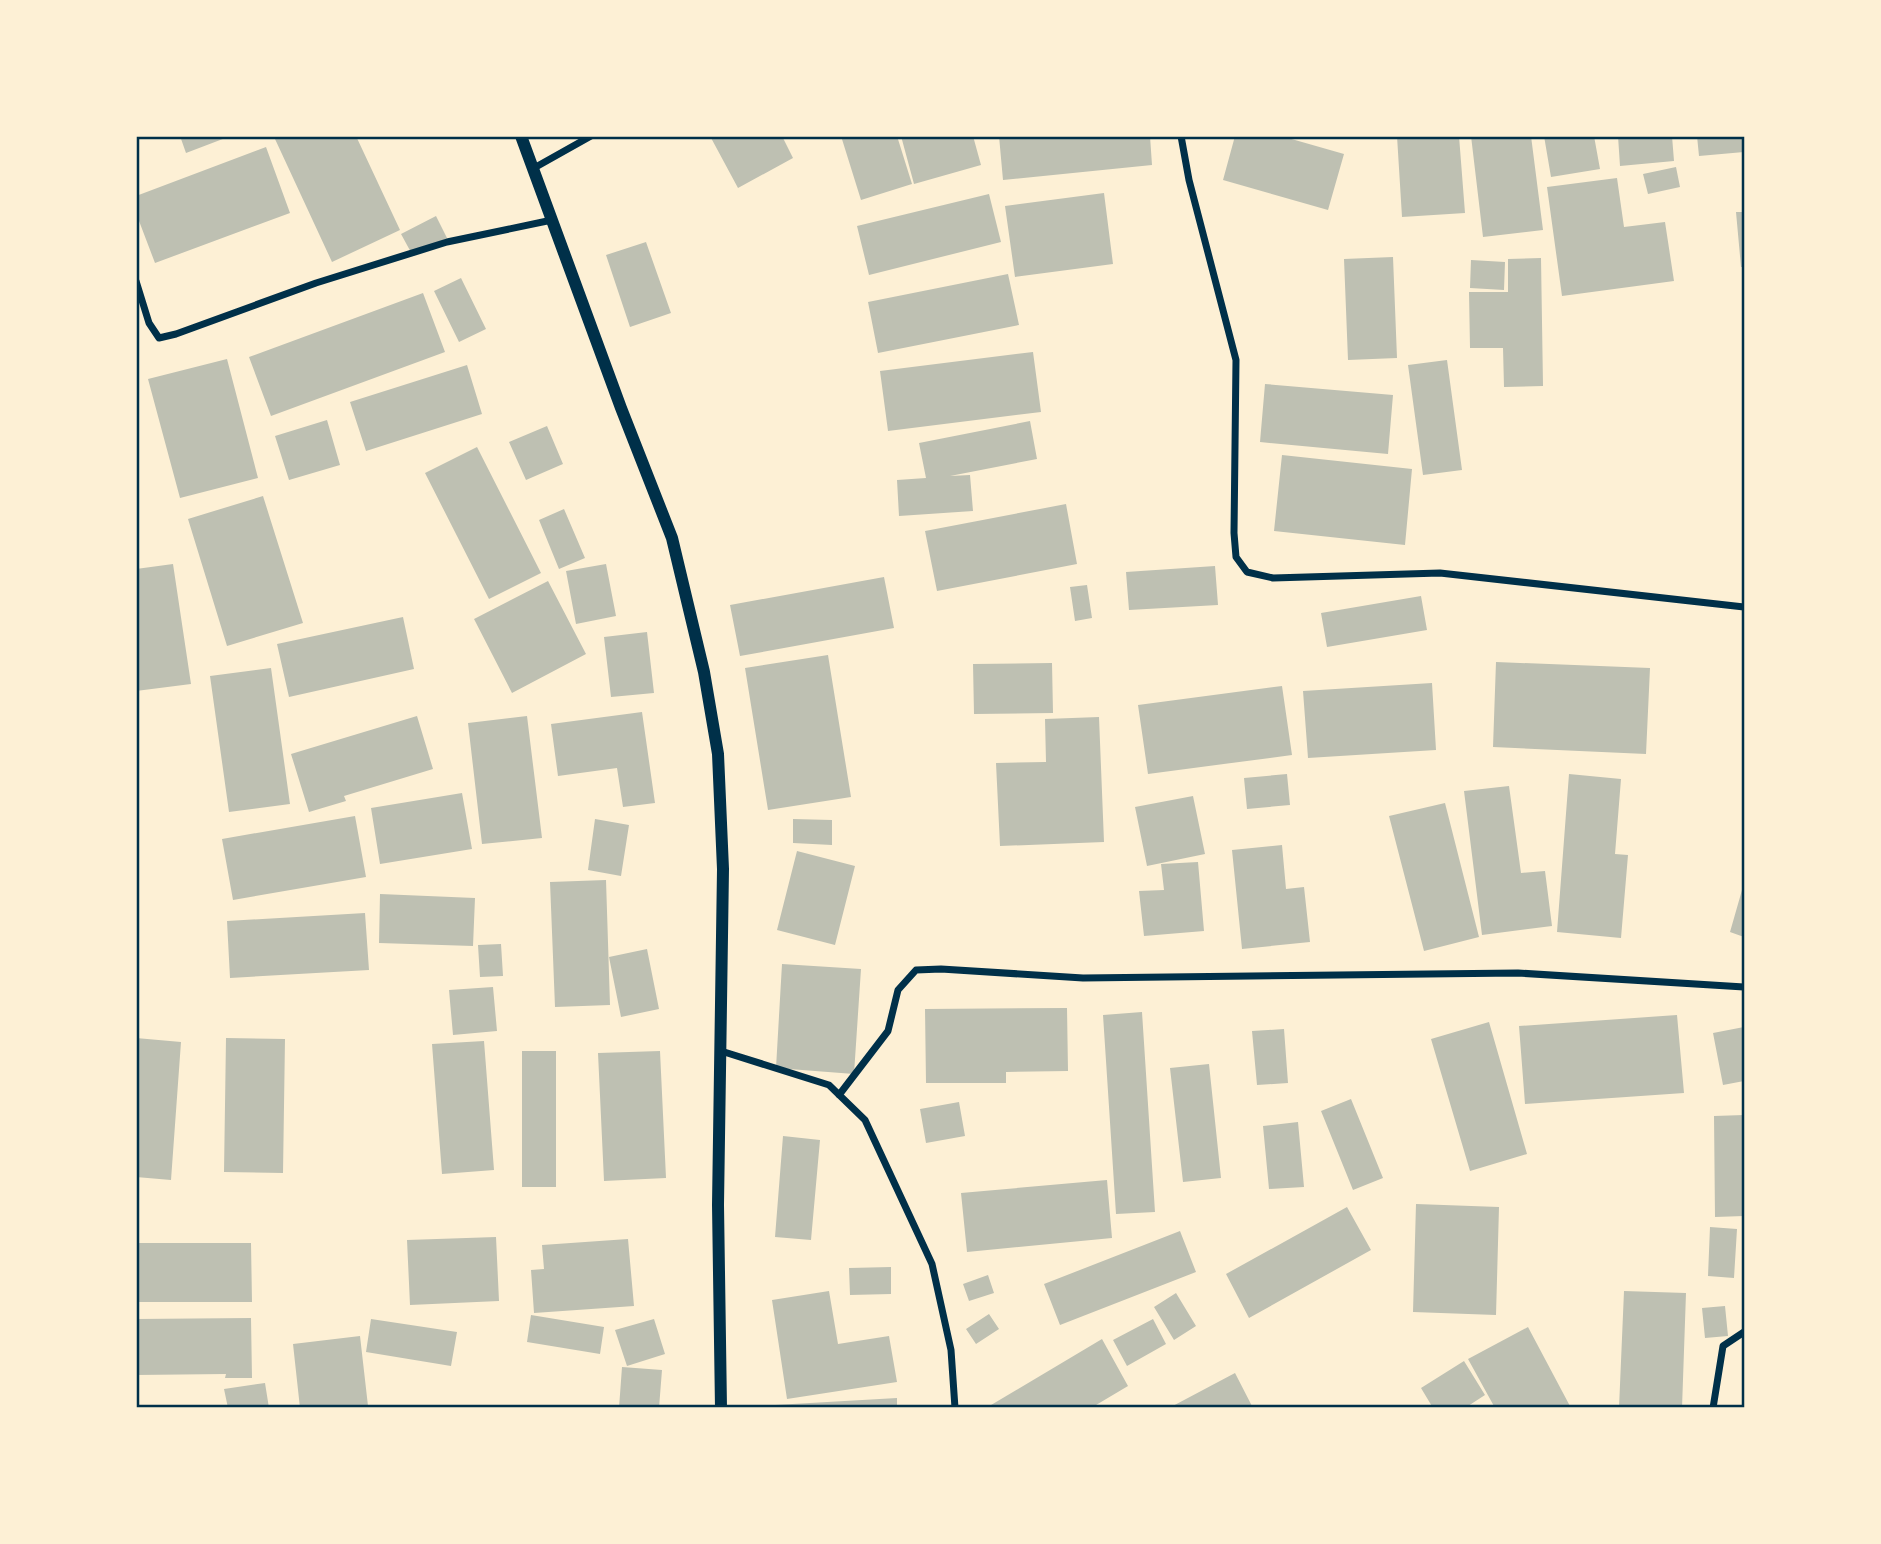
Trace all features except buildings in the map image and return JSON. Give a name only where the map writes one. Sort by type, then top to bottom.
[{"type":"street","points":[[522,136],[621,408],[672,538],[704,671],[718,754],[723,869],[718,1205],[721,1408]]},
{"type":"street","points":[[534,168],[591,136]]},
{"type":"street","points":[[1181,136],[1189,180],[1236,360],[1234,533],[1236,557],[1247,572],[1273,578],[1440,573],[1745,607]]},
{"type":"street","points":[[136,281],[149,323],[159,338],[316,283],[447,242],[552,220]]},
{"type":"street","points":[[839,1095],[888,1031],[898,990],[916,970],[941,969],[1083,978],[1518,973],[1745,987]]},
{"type":"street","points":[[720,1051],[829,1085],[865,1120],[932,1264],[951,1350],[955,1408]]},
{"type":"street","points":[[1713,1408],[1723,1346],[1745,1332]]}]
